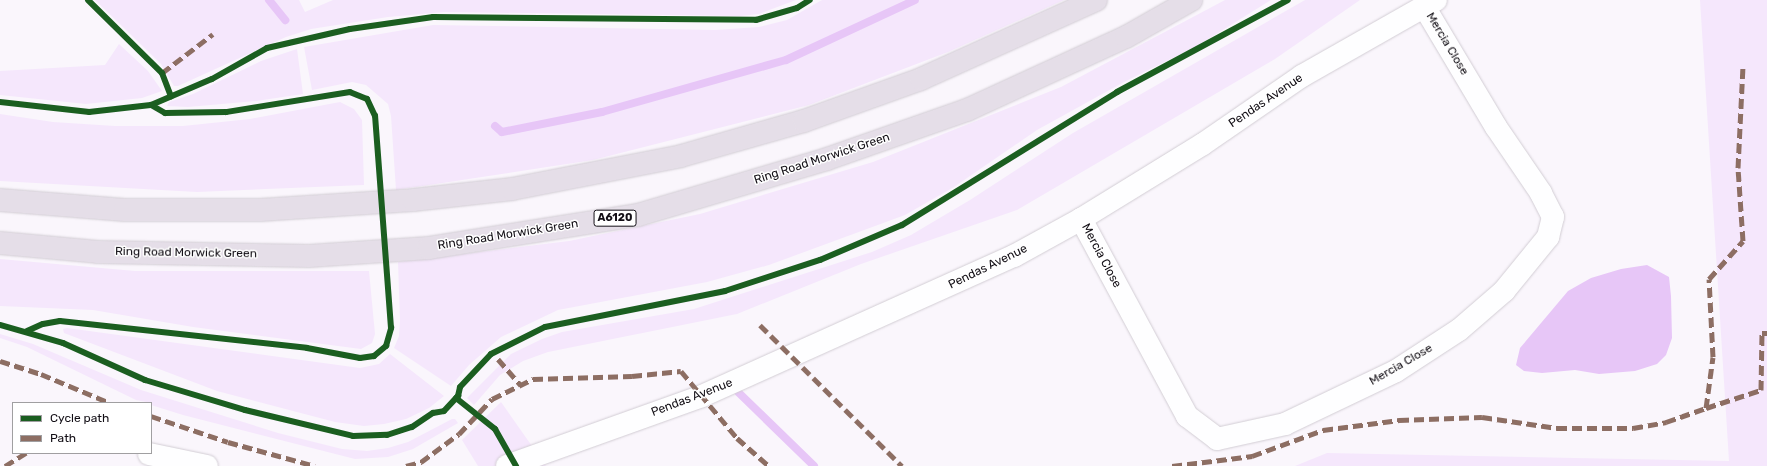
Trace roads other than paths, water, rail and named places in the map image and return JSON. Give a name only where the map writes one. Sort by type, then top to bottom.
[{"type":"highway","points":[[0,200],[125,210],[260,210],[413,200],[512,189],[681,156],[804,121],[921,79],[1096,0]]},
{"type":"highway","name":"Ring Road Morwick Green","points":[[0,243],[98,252],[309,256],[429,248],[638,215],[827,159],[967,110],[1126,37],[1191,0]]},
{"type":"street","name":"Pendas Avenue","points":[[507,466],[702,396],[792,357],[1014,256],[1081,219],[1203,144],[1302,76],[1431,4]]},
{"type":"street","name":"Mercia Close","points":[[1081,219],[1187,416],[1217,439],[1285,424],[1396,371],[1459,330],[1504,291],[1548,237],[1553,217],[1540,193],[1496,127],[1431,4]]},
{"type":"street","points":[[149,454],[207,466]]},
{"type":"waterway","points":[[269,0],[285,20]]},
{"type":"waterway","points":[[495,126],[502,132],[602,112],[786,60],[915,0]]},
{"type":"waterway","points":[[738,392],[814,466]]}]
